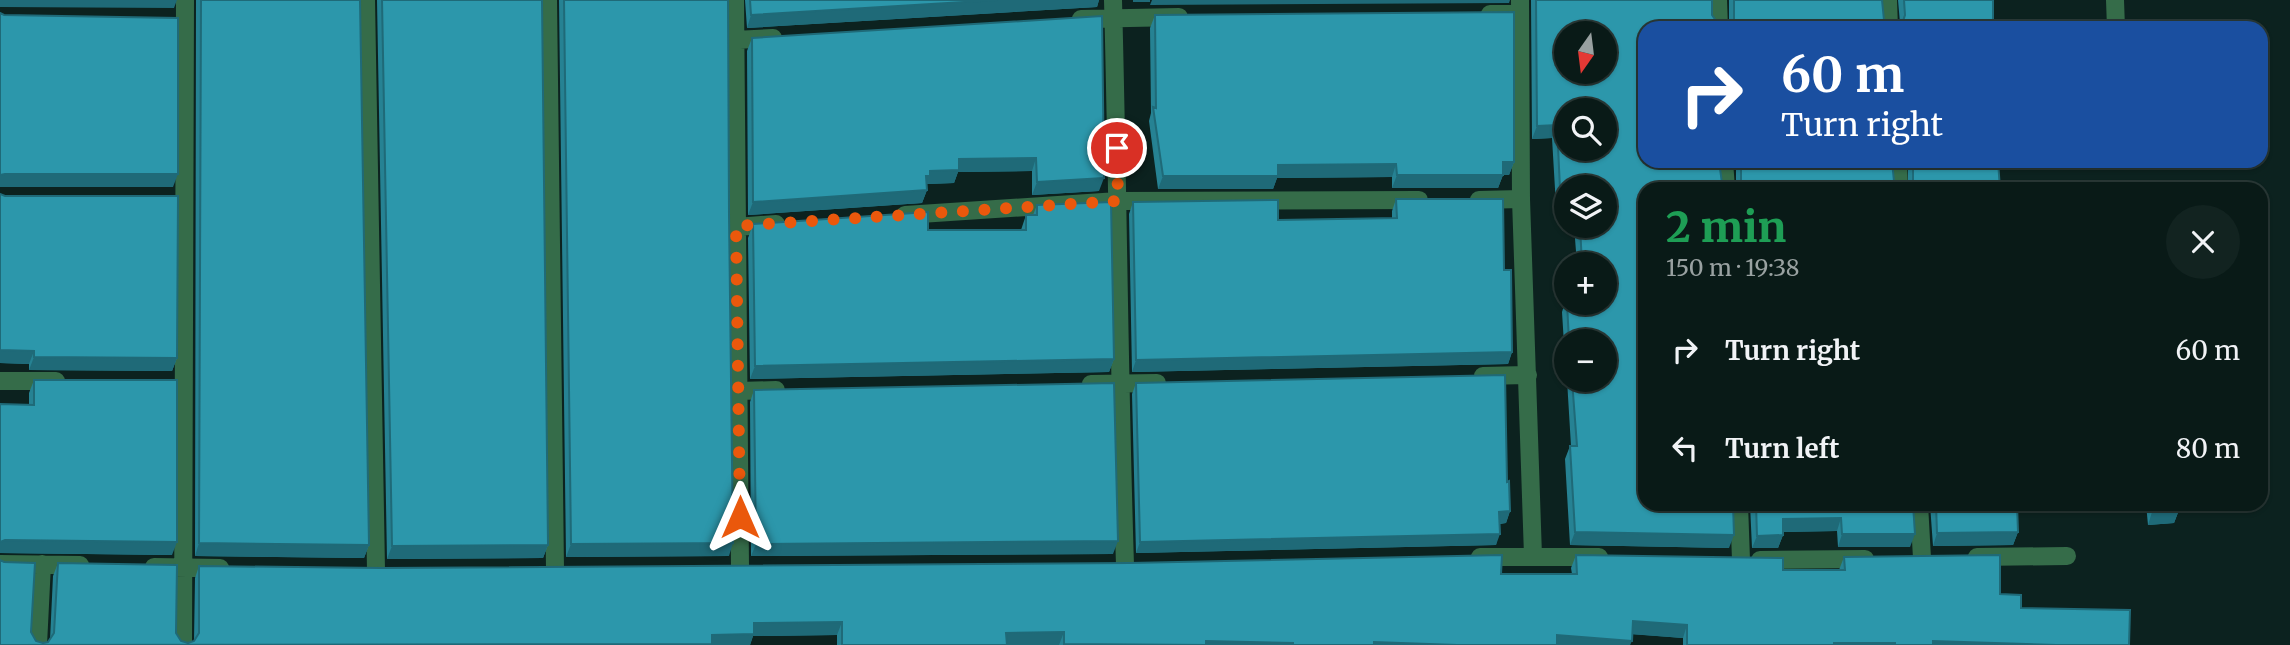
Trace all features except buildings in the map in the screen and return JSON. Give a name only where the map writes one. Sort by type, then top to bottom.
[{"type":"street","points":[[183,645],[185,567],[179,382],[178,20],[185,0]]},
{"type":"street","points":[[366,0],[376,570]]},
{"type":"street","points":[[548,0],[555,569]]},
{"type":"street","points":[[734,0],[740,567]]},
{"type":"street","points":[[1718,0],[1719,21]]},
{"type":"street","points":[[1888,0],[1889,21]]},
{"type":"street","points":[[2115,0],[2116,21]]},
{"type":"street","points":[[1466,14],[1520,7],[1521,200],[1533,556]]},
{"type":"street","points":[[1114,9],[1119,384],[1125,565]]},
{"type":"street","points":[[1060,20],[1114,9],[1195,16]]},
{"type":"street","points":[[735,40],[789,37]]},
{"type":"street","points":[[886,216],[1118,201],[1438,200]]},
{"type":"street","points":[[1465,200],[1521,200]]},
{"type":"street","points":[[736,226],[790,223]]},
{"type":"street","points":[[1460,377],[1528,375]]},
{"type":"street","points":[[0,381],[79,382]]},
{"type":"street","points":[[1078,384],[1174,383]]},
{"type":"street","points":[[740,391],[794,390]]},
{"type":"street","points":[[1738,511],[1734,560],[1880,559]]},
{"type":"street","points":[[1919,511],[1922,558]]},
{"type":"street","points":[[1962,558],[2067,556]]},
{"type":"street","points":[[1465,557],[1616,557]]},
{"type":"street","points":[[0,564],[94,565]]},
{"type":"street","points":[[38,645],[42,564]]},
{"type":"street","points":[[133,566],[239,568]]},
{"type":"route","points":[[740,517],[736,226],[1118,201],[1117,148]]}]
